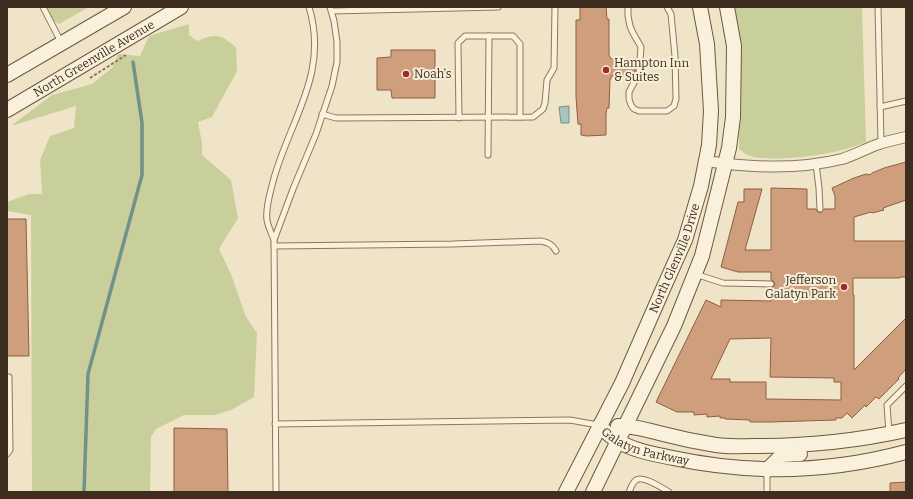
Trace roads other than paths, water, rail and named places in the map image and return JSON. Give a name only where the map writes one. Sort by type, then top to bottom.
[{"type":"street","points":[[7,75],[124,7]]},
{"type":"street","name":"North Greenville Avenue","points":[[7,110],[181,7]]},
{"type":"street","name":"North Glenville Drive","points":[[566,492],[622,383],[685,240],[701,186],[709,145],[711,111],[707,44],[700,7]]},
{"type":"street","name":"North Glenville Drive","points":[[593,492],[674,326],[702,256],[729,148],[733,117],[734,46],[728,7]]},
{"type":"street","points":[[706,161],[725,164],[773,167],[802,166],[844,158],[881,143],[906,137]]},
{"type":"street","name":"Galatyn Parkway","points":[[599,426],[625,426],[718,445],[774,446],[823,443],[866,438],[906,430]]},
{"type":"street","name":"Galatyn Parkway","points":[[599,426],[618,441],[646,452],[719,467],[767,470],[800,470],[845,465],[906,452]]},
{"type":"street","points":[[767,470],[782,455],[822,452],[866,438]]},
{"type":"lane","points":[[43,7],[62,43]]},
{"type":"lane","points":[[276,492],[274,424],[274,243],[267,220],[271,190],[277,166],[305,97],[313,68],[315,40],[313,22],[309,7]]},
{"type":"lane","points":[[274,243],[332,86],[337,62],[337,42],[331,9],[498,7]]},
{"type":"lane","points":[[322,114],[336,118],[533,117],[543,109],[547,80],[554,68],[555,7]]},
{"type":"lane","points":[[628,7],[630,26],[641,47],[639,73],[628,92],[631,105],[634,109],[639,111],[667,111],[674,106],[676,99],[672,14],[667,7]]},
{"type":"lane","points":[[878,7],[881,143]]},
{"type":"lane","points":[[459,118],[458,43],[465,36],[513,36],[520,44],[520,117]]},
{"type":"lane","points":[[488,155],[489,36]]},
{"type":"lane","points":[[880,107],[906,101]]},
{"type":"lane","points":[[816,164],[820,209]]},
{"type":"lane","points":[[274,243],[453,244],[541,242],[552,245],[556,250]]},
{"type":"lane","points":[[695,274],[723,283],[771,284]]},
{"type":"lane","points":[[7,377],[9,377],[10,442],[10,450],[7,454]]},
{"type":"lane","points":[[889,434],[887,405],[906,386]]},
{"type":"lane","points":[[274,424],[570,420],[599,426]]},
{"type":"lane","points":[[767,470],[767,492]]},
{"type":"lane","points":[[629,492],[634,482],[638,479],[648,481],[663,491],[669,492]]},
{"type":"water","points":[[569,106],[569,123],[561,123],[559,107]]},
{"type":"waterway","points":[[84,492],[88,374],[142,175],[142,123],[133,62]]},
{"type":"place","name":"Hampton Inn & Suites","points":[[606,70]]},
{"type":"place","name":"Noah's","points":[[406,74]]},
{"type":"place","name":"Jefferson Galatyn Park","points":[[844,287]]}]
